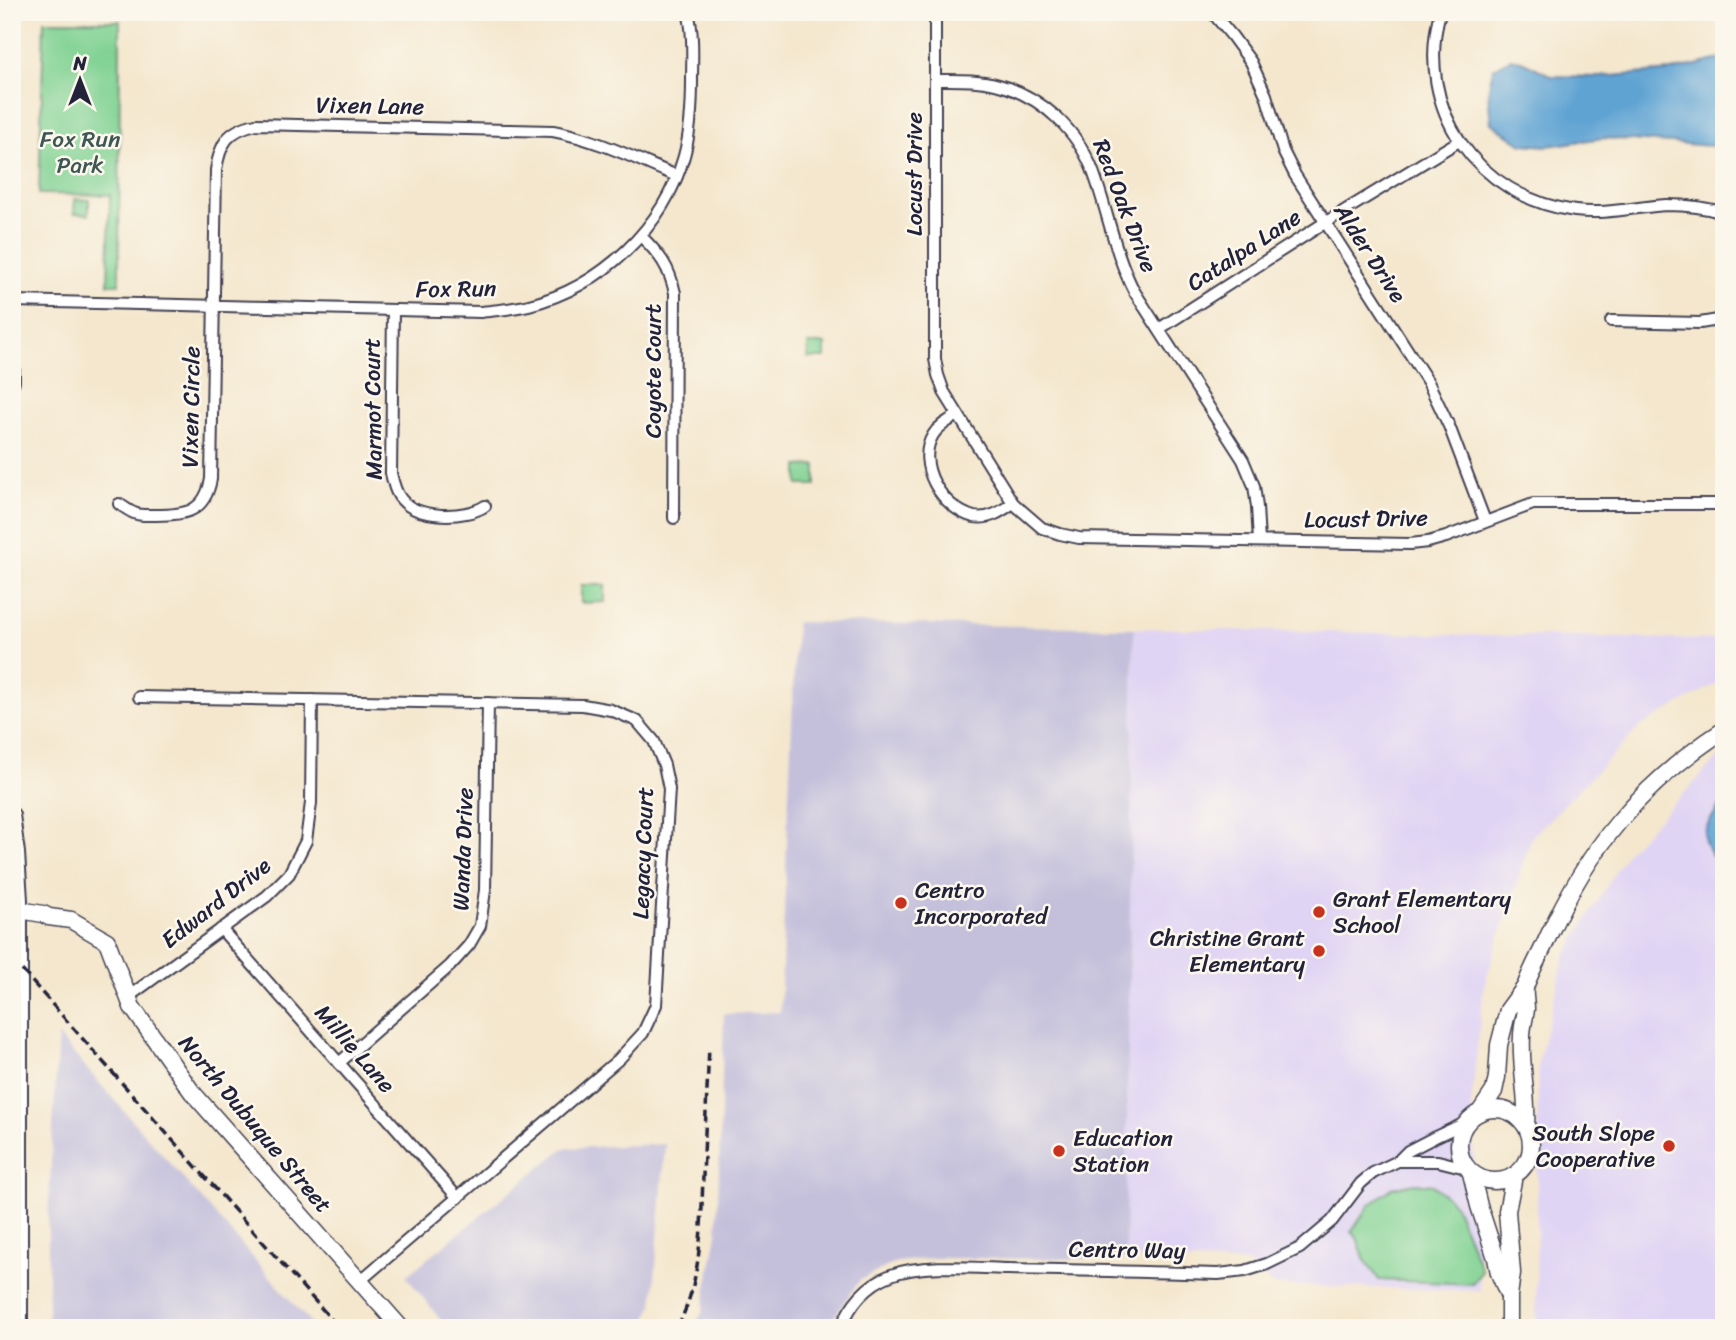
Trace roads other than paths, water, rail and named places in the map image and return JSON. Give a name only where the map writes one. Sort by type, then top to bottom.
[{"type":"main road","points":[[1509,1296],[1499,1273],[1468,1170],[1458,1152],[1460,1132],[1494,1091],[1499,1045],[1508,1010],[1525,987],[1568,896],[1587,864],[1615,825],[1654,784],[1724,730]]},
{"type":"main road","name":"North Dubuque Street","points":[[20,909],[71,920],[107,941],[132,1007],[192,1092],[401,1328]]},
{"type":"main road","points":[[1525,987],[1526,1011],[1522,1035],[1526,1126]]},
{"type":"main road","points":[[1468,1170],[1481,1179],[1503,1181],[1523,1169],[1529,1160],[1531,1137],[1519,1118],[1500,1109],[1479,1112]]},
{"type":"main road","points":[[1509,1328],[1512,1273],[1507,1211],[1514,1176]]},
{"type":"street","name":"Fox Run","points":[[13,301],[481,312],[531,305],[577,287],[596,276],[641,236],[677,176],[688,141],[692,103],[692,38],[688,12]]},
{"type":"street","name":"Locust Drive","points":[[935,12],[935,359],[938,375],[944,392],[1013,503],[1042,528],[1079,538],[1410,544],[1429,542],[1533,504],[1724,505]]},
{"type":"street","name":"Alder Drive","points":[[1212,12],[1251,62],[1266,95],[1283,151],[1295,174],[1428,382],[1449,426],[1485,521]]},
{"type":"street","points":[[1440,12],[1435,36],[1434,71],[1439,96],[1459,141],[1487,173],[1525,196],[1549,206],[1577,211],[1598,212],[1665,205],[1713,209],[1724,213]]},
{"type":"street","name":"Red Oak Drive","points":[[935,80],[1000,85],[1041,105],[1076,137],[1095,175],[1124,271],[1134,291],[1243,460],[1254,486],[1259,541]]},
{"type":"street","name":"Vixen Lane","points":[[214,306],[216,175],[219,152],[224,142],[244,127],[256,124],[553,131],[573,134],[677,176]]},
{"type":"street","name":"Catalpa Lane","points":[[1159,329],[1459,141]]},
{"type":"street","points":[[12,231],[12,382]]},
{"type":"street","name":"Coyote Court","points":[[641,236],[666,265],[675,293],[674,518]]},
{"type":"street","name":"Vixen Circle","points":[[120,504],[137,515],[178,515],[191,510],[208,492],[211,479],[214,306]]},
{"type":"street","name":"Marmot Court","points":[[393,310],[391,473],[398,495],[409,507],[423,513],[471,513],[485,506]]},
{"type":"street","points":[[1611,321],[1700,323],[1724,319]]},
{"type":"street","points":[[958,415],[941,426],[932,436],[928,466],[935,486],[948,502],[973,517],[993,515],[1013,503]]},
{"type":"street","name":"Legacy Court","points":[[139,697],[583,705],[611,710],[637,721],[654,741],[664,765],[669,789],[656,1005],[643,1033],[619,1059],[360,1282]]},
{"type":"street","name":"Edward Drive","points":[[128,997],[267,896],[289,874],[306,841],[310,803],[312,700]]},
{"type":"street","name":"Wanda Drive","points":[[339,1063],[450,966],[469,946],[480,926],[485,890],[488,703]]},
{"type":"street","points":[[12,815],[20,909],[20,1328]]},
{"type":"street","name":"Millie Lane","points":[[222,929],[458,1198]]},
{"type":"street","name":"Centro Way","points":[[841,1328],[850,1308],[866,1289],[894,1274],[913,1270],[971,1268],[1218,1274],[1245,1271],[1267,1264],[1300,1248],[1318,1234],[1332,1221],[1361,1182],[1373,1173],[1398,1161],[1408,1151],[1465,1123]]},
{"type":"street","name":"Centro Way","points":[[1398,1161],[1438,1161],[1468,1170]]},
{"type":"water","points":[[1724,58],[1724,147],[1604,138],[1547,146],[1522,144],[1491,123],[1488,92],[1493,69],[1510,59],[1522,61],[1552,76],[1599,77],[1671,71]]},
{"type":"water","points":[[1724,799],[1724,871],[1709,850],[1704,835]]},
{"type":"railway","points":[[12,959],[339,1328]]},
{"type":"railway","points":[[677,1328],[691,1291],[699,1254],[709,1047]]},
{"type":"place","name":"Centro Incorporated","points":[[901,903]]},
{"type":"place","name":"Grant Elementary School","points":[[1319,912]]},
{"type":"place","name":"Christine Grant Elementary","points":[[1319,951]]},
{"type":"place","name":"South Slope Cooperative","points":[[1669,1146]]},
{"type":"place","name":"Education Station","points":[[1059,1151]]},
{"type":"park label","name":"Fox Run Park","points":[[80,152]]}]
